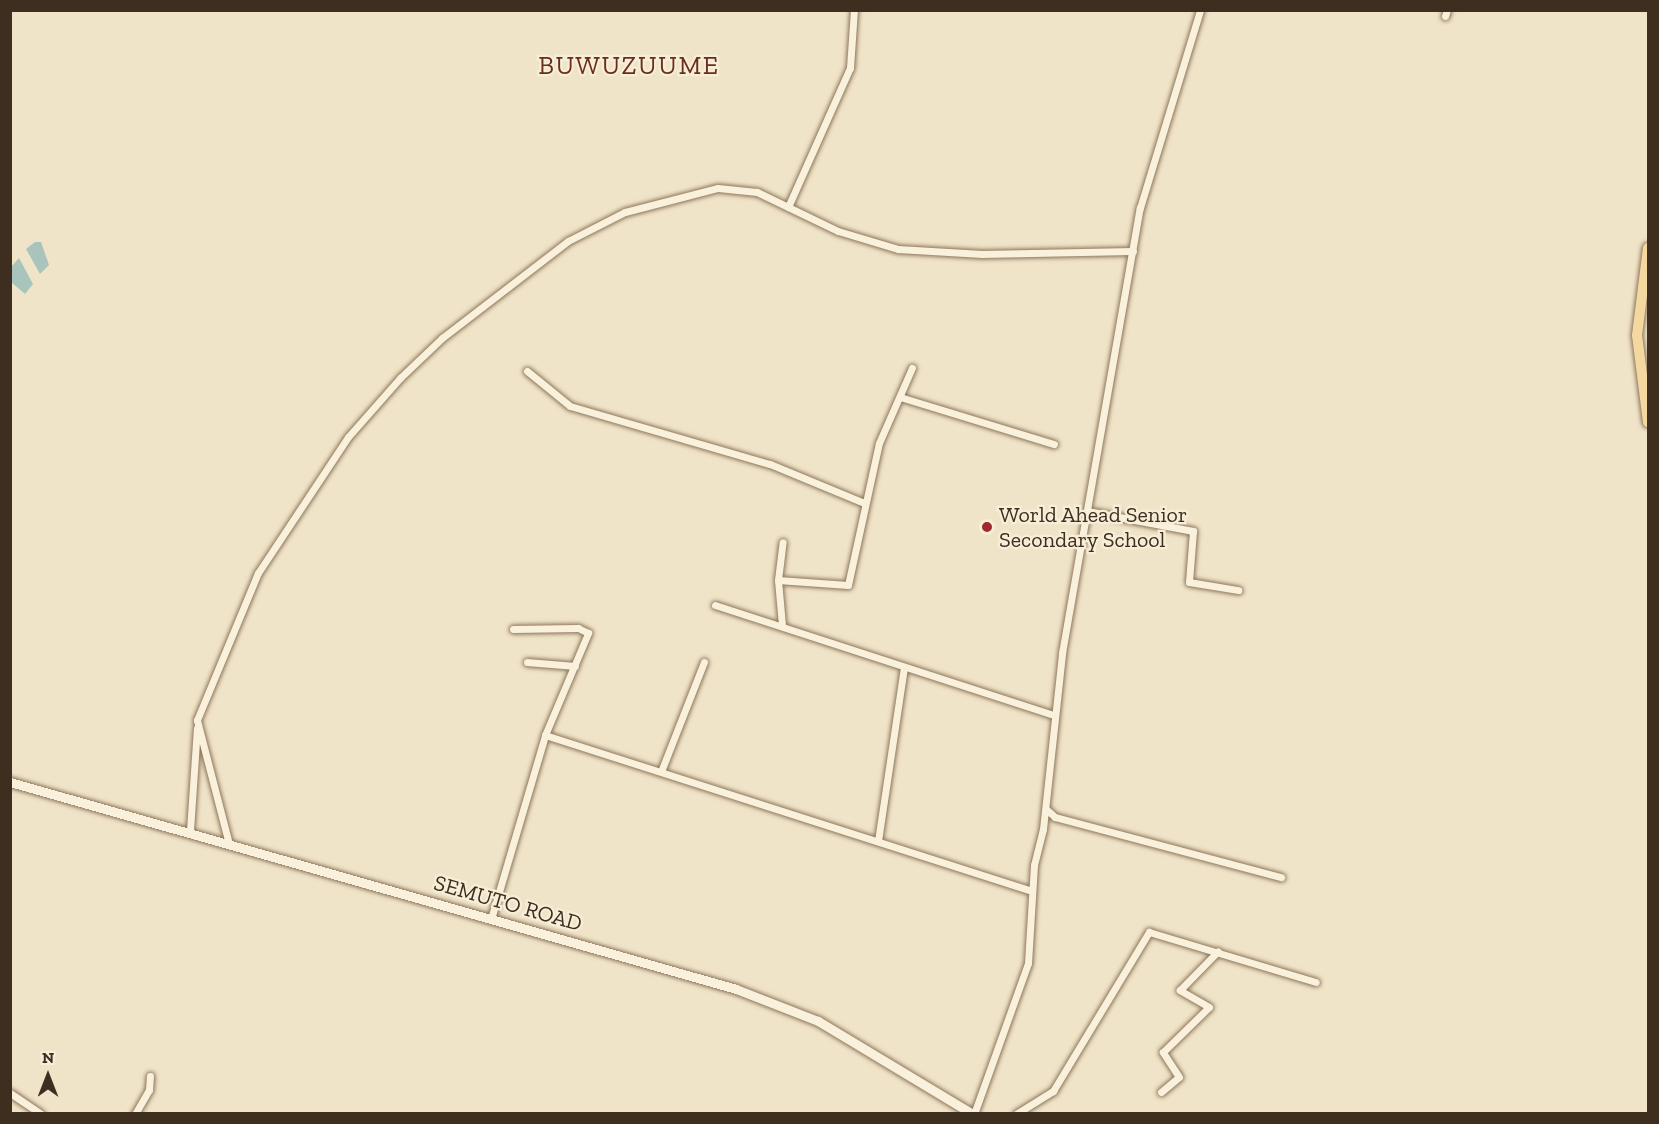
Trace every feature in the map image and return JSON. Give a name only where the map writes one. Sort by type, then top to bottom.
[{"type":"main road","points":[[1648,248],[1637,335],[1648,422]]},
{"type":"main road","name":"SEMUTO ROAD","points":[[10,782],[190,830],[229,844],[491,919],[791,1009],[887,1057],[974,1113]]},
{"type":"street","points":[[788,207],[850,68],[854,10]]},
{"type":"street","points":[[974,1113],[1024,979],[1032,891],[1046,809],[1053,715],[1133,251],[1148,176],[1200,10]]},
{"type":"street","points":[[190,830],[201,701],[258,573],[348,437],[442,338],[568,241],[625,212],[718,188],[757,192],[845,234],[898,249],[982,254],[1133,251]]},
{"type":"street","points":[[778,580],[848,585],[864,503],[879,443],[912,368]]},
{"type":"street","points":[[527,371],[570,406],[770,464],[864,503]]},
{"type":"street","points":[[900,398],[1054,444]]},
{"type":"street","points":[[1087,511],[1193,531],[1189,582],[1238,590]]},
{"type":"street","points":[[782,625],[778,580],[783,542]]},
{"type":"street","points":[[714,605],[782,625],[904,668],[1053,715]]},
{"type":"street","points":[[491,919],[545,735],[575,666],[585,629],[513,629]]},
{"type":"street","points":[[527,662],[575,666]]},
{"type":"street","points":[[662,769],[704,662]]},
{"type":"street","points":[[878,841],[904,668]]},
{"type":"street","points":[[198,720],[229,844]]},
{"type":"street","points":[[545,735],[662,769],[1032,891]]},
{"type":"street","points":[[1046,809],[1055,817],[1281,877]]},
{"type":"street","points":[[1016,1113],[1053,1091],[1143,936],[1159,932],[1316,982]]},
{"type":"street","points":[[1161,1092],[1179,1077],[1163,1052],[1209,1007],[1180,990],[1218,951]]},
{"type":"street","points":[[135,1113],[150,1076]]},
{"type":"street","points":[[10,1093],[41,1113]]},
{"type":"water","points":[[35,242],[41,242],[49,265],[40,274],[26,249]]},
{"type":"water","points":[[19,258],[33,284],[25,294],[11,282],[11,267]]},
{"type":"place","name":"World Ahead Senior Secondary School","points":[[987,527]]},
{"type":"district","name":"BUWUZUUME","points":[[629,66]]}]
